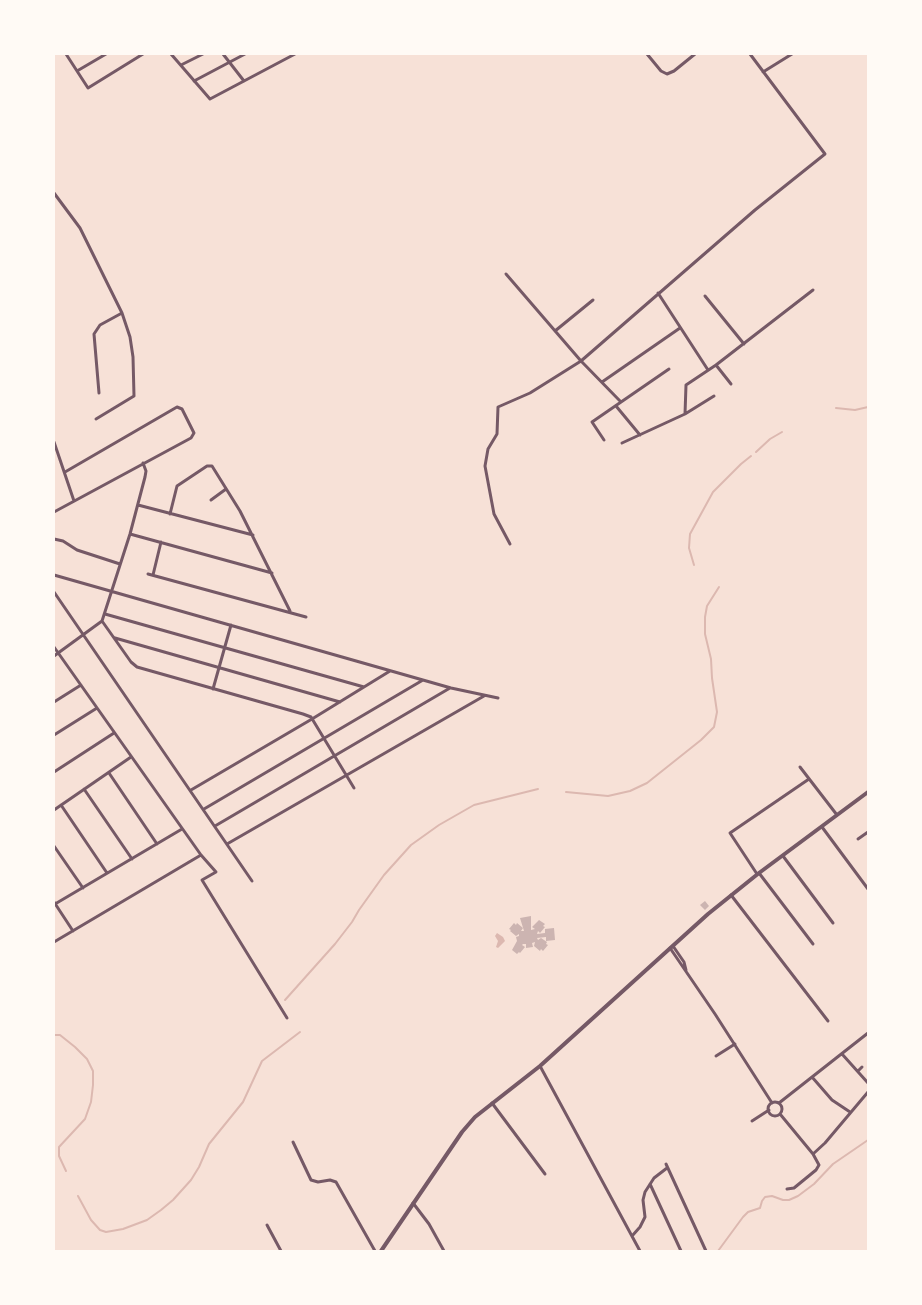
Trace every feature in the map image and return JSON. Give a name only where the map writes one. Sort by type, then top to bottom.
[{"type":"street","points":[[66,54],[88,88],[143,54]]},
{"type":"street","points":[[77,71],[106,54]]},
{"type":"street","points":[[171,54],[210,99],[295,54]]},
{"type":"street","points":[[181,65],[202,54]]},
{"type":"street","points":[[223,54],[244,81]]},
{"type":"street","points":[[194,81],[245,54]]},
{"type":"street","points":[[647,54],[667,74],[674,71],[695,54]]},
{"type":"street","points":[[510,544],[494,514],[485,466],[488,449],[497,434],[498,407],[530,393],[581,361],[761,205],[825,154],[750,54]]},
{"type":"street","points":[[763,72],[792,54]]},
{"type":"street","points":[[54,194],[80,228],[122,313],[130,338],[135,394],[131,399],[96,419]]},
{"type":"street","points":[[506,274],[581,361],[621,402]]},
{"type":"street","points":[[685,414],[686,385],[716,365],[813,290]]},
{"type":"street","points":[[658,293],[708,370]]},
{"type":"street","points":[[705,296],[744,344]]},
{"type":"street","points":[[555,331],[593,300]]},
{"type":"street","points":[[99,393],[94,334],[100,326],[122,313]]},
{"type":"street","points":[[602,382],[680,328]]},
{"type":"street","points":[[716,365],[731,384]]},
{"type":"street","points":[[604,440],[592,422],[668,369]]},
{"type":"street","points":[[622,443],[685,414],[714,396]]},
{"type":"street","points":[[616,406],[640,435]]},
{"type":"street","points":[[54,512],[191,438],[194,435],[194,431],[179,407],[175,407],[65,472]]},
{"type":"street","points":[[54,442],[74,500]]},
{"type":"street","points":[[54,656],[102,621],[138,505],[146,474],[144,463]]},
{"type":"street","points":[[170,514],[177,486],[209,465],[213,467],[253,535],[290,611]]},
{"type":"street","points":[[211,500],[227,489]]},
{"type":"street","points":[[138,505],[253,535]]},
{"type":"street","points":[[130,534],[272,573]]},
{"type":"street","points":[[54,538],[78,550],[121,564]]},
{"type":"street","points":[[153,575],[161,542]]},
{"type":"street","points":[[148,574],[290,611],[306,617]]},
{"type":"street","points":[[54,575],[451,688],[498,698]]},
{"type":"street","points":[[54,592],[252,880]]},
{"type":"street","points":[[105,614],[364,687]]},
{"type":"street","points":[[102,621],[135,666],[303,714],[312,719],[354,788]]},
{"type":"street","points":[[213,689],[230,625]]},
{"type":"street","points":[[114,638],[340,702]]},
{"type":"street","points":[[54,647],[182,829],[216,872],[202,880],[287,1018]]},
{"type":"street","points":[[191,790],[312,719],[390,670]]},
{"type":"street","points":[[204,809],[423,680]]},
{"type":"street","points":[[54,702],[80,685]]},
{"type":"street","points":[[215,826],[451,688]]},
{"type":"street","points":[[227,844],[484,696]]},
{"type":"street","points":[[54,735],[97,708]]},
{"type":"street","points":[[54,772],[114,733]]},
{"type":"street","points":[[54,810],[132,757]]},
{"type":"street","points":[[800,767],[837,815]]},
{"type":"street","points":[[109,773],[157,844]]},
{"type":"street","points":[[809,778],[730,833],[758,874],[813,944]]},
{"type":"street","points":[[84,790],[132,859]]},
{"type":"street","points":[[382,1251],[462,1132],[475,1117],[540,1066],[731,895],[868,792]]},
{"type":"street","points":[[61,806],[107,873]]},
{"type":"street","points":[[822,827],[868,889]]},
{"type":"street","points":[[73,931],[54,903],[83,888],[182,829]]},
{"type":"street","points":[[858,839],[868,832]]},
{"type":"street","points":[[54,846],[83,888]]},
{"type":"street","points":[[54,942],[201,855]]},
{"type":"street","points":[[783,856],[833,923]]},
{"type":"street","points":[[731,895],[828,1022]]},
{"type":"street","points":[[671,947],[772,1103]]},
{"type":"street","points":[[772,1103],[780,1104],[868,1033]]},
{"type":"street","points":[[716,1056],[734,1044]]},
{"type":"street","points":[[842,1054],[868,1083]]},
{"type":"street","points":[[540,1066],[640,1251]]},
{"type":"street","points":[[858,1071],[862,1067]]},
{"type":"street","points":[[812,1077],[832,1100],[850,1112]]},
{"type":"street","points":[[813,1154],[825,1143],[868,1092]]},
{"type":"street","points":[[492,1103],[545,1174]]},
{"type":"street","points":[[752,1120],[769,1110],[769,1106],[772,1103]]},
{"type":"street","points":[[780,1104],[782,1107],[780,1114]]},
{"type":"street","points":[[769,1110],[774,1116],[780,1114]]},
{"type":"street","points":[[780,1114],[819,1163],[818,1168],[794,1188],[787,1189]]},
{"type":"street","points":[[293,1142],[311,1180],[318,1182],[330,1180],[336,1182],[375,1251]]},
{"type":"street","points":[[632,1236],[640,1227],[644,1217],[643,1196],[650,1184],[666,1166],[706,1251]]},
{"type":"street","points":[[650,1184],[681,1251]]},
{"type":"street","points":[[413,1203],[429,1224],[444,1251]]},
{"type":"street","points":[[267,1225],[281,1251]]},
{"type":"shaded area","points":[[497,933],[505,941],[498,948],[496,947],[498,941],[495,936]]},
{"type":"building","points":[[705,901],[709,906],[705,910],[700,905]]},
{"type":"building","points":[[531,916],[531,930],[535,929],[532,927],[539,920],[545,924],[543,926],[545,927],[540,933],[538,931],[537,934],[545,933],[545,929],[554,928],[555,940],[546,941],[546,937],[537,938],[547,942],[546,944],[548,945],[543,951],[534,946],[535,942],[532,943],[533,947],[526,948],[526,944],[523,944],[525,947],[517,954],[512,950],[517,941],[516,937],[519,934],[516,936],[509,929],[514,923],[516,925],[517,923],[523,928],[521,931],[524,931],[520,918]]},
{"type":"waterway","points":[[836,408],[855,410],[868,407]]},
{"type":"waterway","points":[[756,452],[770,439],[782,432]]},
{"type":"waterway","points":[[694,565],[689,548],[690,534],[713,492],[751,456]]},
{"type":"waterway","points":[[566,792],[608,796],[630,791],[647,783],[701,740],[714,727],[717,712],[711,659],[705,634],[705,617],[707,606],[719,587]]},
{"type":"waterway","points":[[285,1000],[335,944],[384,875],[411,845],[439,825],[474,805],[538,789]]},
{"type":"waterway","points":[[78,1196],[91,1220],[100,1230],[106,1232],[123,1229],[147,1220],[161,1210],[191,1180],[209,1144],[243,1102],[262,1061],[300,1032]]},
{"type":"waterway","points":[[54,1035],[60,1035],[75,1047],[87,1059],[93,1071],[91,1102],[85,1119],[59,1147],[59,1156],[66,1171]]},
{"type":"waterway","points":[[718,1251],[743,1217],[748,1212],[760,1208],[765,1197],[772,1196],[789,1200],[798,1196],[814,1184],[833,1164],[868,1140]]}]
